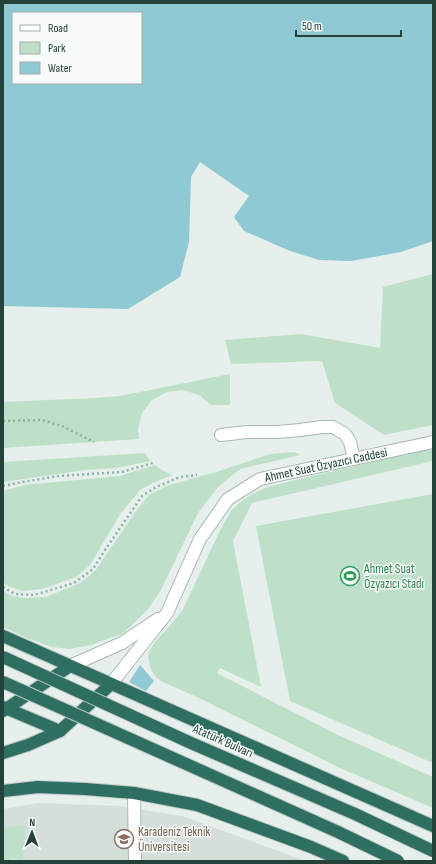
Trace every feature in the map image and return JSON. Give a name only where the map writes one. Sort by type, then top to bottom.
[{"type":"highway","points":[[3,636],[433,826]]},
{"type":"highway","name":"Atatürk Bulvarı","points":[[3,657],[191,743],[355,814],[433,851]]},
{"type":"highway","points":[[4,708],[70,666]]},
{"type":"highway","points":[[3,682],[338,832],[398,861]]},
{"type":"highway","points":[[3,753],[28,745],[60,731],[111,684]]},
{"type":"highway","points":[[4,708],[60,731]]},
{"type":"highway","points":[[3,791],[38,787],[85,789],[134,793],[197,805],[311,847],[343,861]]},
{"type":"street","points":[[221,435],[333,427],[345,434],[350,442],[354,459]]},
{"type":"street","name":"Ahmet Suat Özyazıcı Caddesi","points":[[111,684],[167,613],[200,538],[228,499],[260,479],[433,442]]},
{"type":"street","points":[[70,666],[122,643],[167,613]]},
{"type":"street","points":[[134,793],[135,861]]},
{"type":"path","points":[[3,421],[42,420],[62,426],[94,442]]},
{"type":"path","points":[[3,486],[58,476],[122,472],[153,463]]},
{"type":"path","points":[[3,587],[15,594],[34,595],[74,584],[93,569],[142,496],[156,487],[180,478],[197,476]]},
{"type":"shaded area","name":"Karadeniz Teknik Üniversitesi","points":[[40,803],[119,806],[182,816],[306,861],[3,861],[3,809]]},
{"type":"green space","points":[[433,274],[433,425],[384,435],[335,403],[322,361],[231,364],[225,340],[301,334],[380,348],[383,287]]},
{"type":"green space","points":[[230,374],[230,405],[211,405],[199,395],[183,390],[167,392],[152,400],[142,413],[138,429],[139,439],[3,448],[3,402],[120,396]]},
{"type":"green space","points":[[433,448],[433,461],[252,503],[233,541],[261,687],[220,668],[217,673],[338,735],[433,777],[433,808],[340,768],[201,699],[161,681],[155,676],[150,667],[148,654],[154,643],[183,609],[223,524],[232,510],[243,500],[267,487]]},
{"type":"green space","points":[[295,452],[300,455],[240,469],[219,486],[198,513],[161,590],[149,608],[124,633],[91,645],[69,649],[52,647],[3,627],[3,590],[12,596],[25,598],[46,597],[80,583],[95,571],[136,511],[149,495],[169,485],[216,472],[270,454]]},
{"type":"green space","points":[[145,453],[150,461],[117,468],[85,470],[3,482],[3,462]]},
{"type":"green space","points":[[155,465],[172,475],[140,490],[121,513],[90,565],[76,577],[42,589],[22,591],[8,586],[3,582],[3,491],[24,485],[120,476]]},
{"type":"green space","name":"Ahmet Suat Özyazıcı Stadı","points":[[433,494],[433,763],[290,701],[256,526]]},
{"type":"green space","points":[[25,825],[23,860],[11,858],[10,861],[3,861],[3,828]]},
{"type":"water","points":[[3,3],[433,3],[433,241],[401,252],[351,261],[319,260],[290,251],[244,231],[234,217],[249,196],[200,162],[191,177],[189,242],[180,277],[128,309],[3,306]]},
{"type":"water","points":[[140,665],[154,681],[146,691],[129,682]]},
{"type":"place","name":"Ahmet Suat Özyazıcı Stadı","points":[[350,576]]},
{"type":"place","name":"Karadeniz Teknik Üniversitesi","points":[[124,839]]}]
